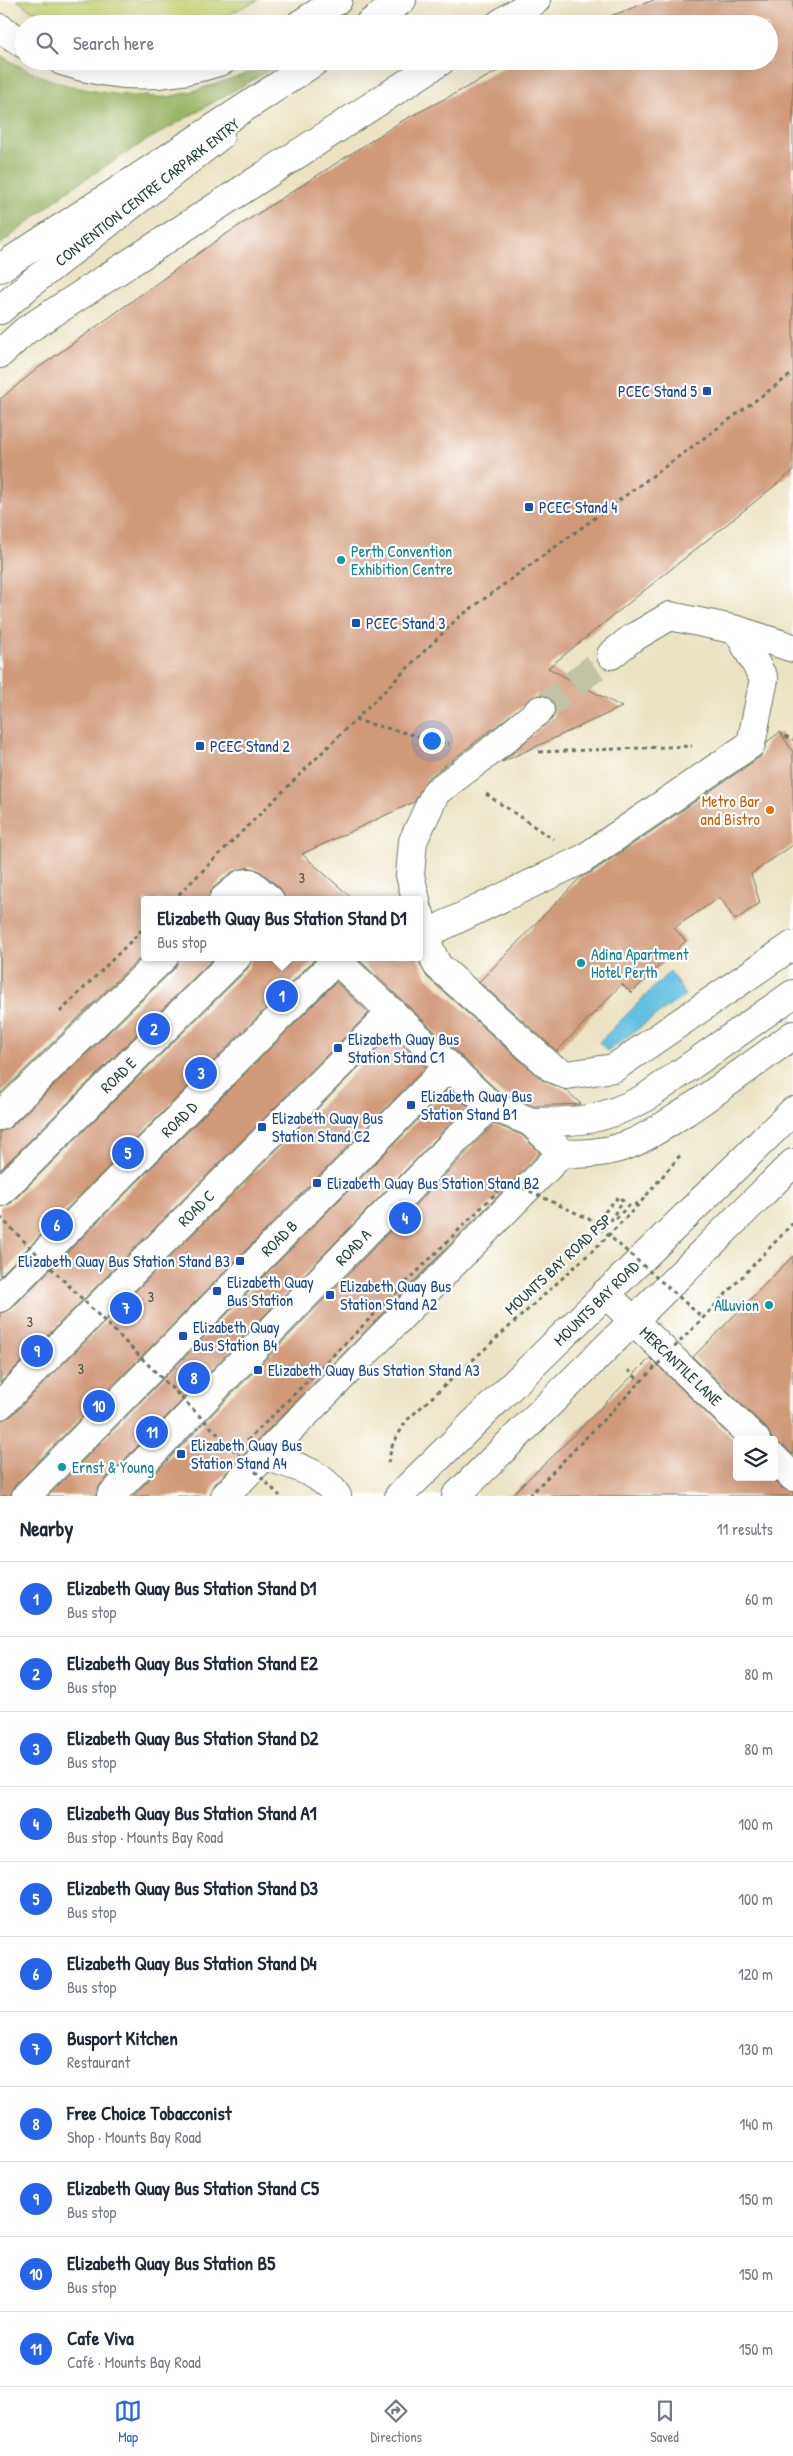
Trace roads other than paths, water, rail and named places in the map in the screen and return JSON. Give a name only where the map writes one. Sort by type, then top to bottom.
[{"type":"main road","points":[[314,15],[338,0]]},
{"type":"main road","points":[[381,15],[402,0]]},
{"type":"main road","points":[[513,15],[536,0]]},
{"type":"main road","points":[[0,28],[15,38]]},
{"type":"main road","points":[[95,70],[106,73],[136,75],[196,70]]},
{"type":"main road","points":[[0,268],[303,70]]},
{"type":"main road","name":"CONVENTION CENTRE CARPARK ENTRY","points":[[0,310],[35,280],[303,70]]},
{"type":"main road","points":[[0,354],[25,332],[427,70]]},
{"type":"main road","points":[[611,655],[632,639],[670,616],[737,630],[793,648]]},
{"type":"main road","points":[[423,925],[583,859],[751,744],[764,679],[737,630]]},
{"type":"main road","points":[[415,896],[410,875],[413,841],[436,792],[487,754],[540,710]]},
{"type":"main road","points":[[228,896],[242,884],[250,883],[265,896]]},
{"type":"main road","points":[[423,928],[437,965],[552,1068],[567,1075],[614,1068],[793,945]]},
{"type":"main road","points":[[0,1116],[160,961]]},
{"type":"main road","name":"ROAD E","points":[[0,1192],[232,961]]},
{"type":"main road","name":"ROAD D","points":[[0,1298],[332,961]]},
{"type":"main road","points":[[336,961],[490,1105],[531,1122],[562,1153],[581,1155],[608,1150],[648,1136],[706,1098],[793,1035]]},
{"type":"main road","points":[[531,1122],[580,1122],[621,1111],[645,1098],[793,994]]},
{"type":"main road","name":"ROAD C","points":[[0,1405],[392,1012]]},
{"type":"main road","name":"ROAD B","points":[[26,1496],[449,1066]]},
{"type":"main road","name":"ROAD A","points":[[111,1496],[490,1105]]},
{"type":"main road","name":"MOUNTS BAY ROAD","points":[[399,1496],[605,1293],[793,1112]]},
{"type":"main road","points":[[225,1496],[562,1153]]},
{"type":"main road","points":[[456,1496],[793,1163]]},
{"type":"main road","name":"MERCANTILE LANE","points":[[605,1293],[752,1436]]},
{"type":"main road","points":[[265,1456],[318,1476],[328,1484],[337,1496]]},
{"type":"main road","points":[[778,1462],[793,1477]]},
{"type":"water","points":[[670,971],[685,995],[607,1051],[599,1042]]},
{"type":"tunnel","points":[[540,710],[611,655]]},
{"type":"place","name":"PCEC Stand 5","points":[[707,391]]},
{"type":"place","name":"PCEC Stand 4","points":[[529,507]]},
{"type":"place","name":"Perth Convention Exhibition Centre","points":[[341,560]]},
{"type":"place","name":"PCEC Stand 3","points":[[356,623]]},
{"type":"place","name":"PCEC Stand 2","points":[[200,746]]},
{"type":"place","name":"Metro Bar and Bistro","points":[[770,810]]},
{"type":"place","name":"Adina Apartment Hotel Perth","points":[[581,963]]},
{"type":"place","name":"Elizabeth Quay Bus Station Stand D1","points":[[282,996]]},
{"type":"place","name":"Elizabeth Quay Bus Station Stand E2","points":[[154,1029]]},
{"type":"place","name":"Elizabeth Quay Bus Station Stand C1","points":[[338,1048]]},
{"type":"place","name":"Elizabeth Quay Bus Station Stand D2","points":[[201,1073]]},
{"type":"place","name":"Elizabeth Quay Bus Station Stand B1","points":[[411,1105]]},
{"type":"place","name":"Elizabeth Quay Bus Station Stand C2","points":[[262,1127]]},
{"type":"place","name":"Elizabeth Quay Bus Station Stand D3","points":[[128,1153]]},
{"type":"place","name":"Elizabeth Quay Bus Station Stand B2","points":[[317,1183]]},
{"type":"place","name":"Elizabeth Quay Bus Station Stand A1","points":[[405,1218]]},
{"type":"place","name":"Elizabeth Quay Bus Station Stand D4","points":[[57,1225]]},
{"type":"place","name":"Elizabeth Quay Bus Station Stand B3","points":[[240,1261]]},
{"type":"place","name":"Elizabeth Quay Bus Station","points":[[217,1291]]},
{"type":"place","name":"Elizabeth Quay Bus Station Stand A2","points":[[330,1295]]},
{"type":"place","name":"Alluvion","points":[[769,1305]]},
{"type":"place","name":"Busport Kitchen","points":[[126,1308]]},
{"type":"place","name":"Elizabeth Quay Bus Station B4","points":[[183,1336]]},
{"type":"place","name":"Elizabeth Quay Bus Station Stand C5","points":[[37,1351]]},
{"type":"place","name":"Elizabeth Quay Bus Station Stand A3","points":[[258,1370]]},
{"type":"place","name":"Free Choice Tobacconist","points":[[194,1378]]},
{"type":"place","name":"Elizabeth Quay Bus Station B5","points":[[99,1406]]},
{"type":"place","name":"Cafe Viva","points":[[152,1432]]},
{"type":"place","name":"Elizabeth Quay Bus Station Stand A4","points":[[181,1454]]},
{"type":"place","name":"Ernst & Young","points":[[62,1467]]}]
